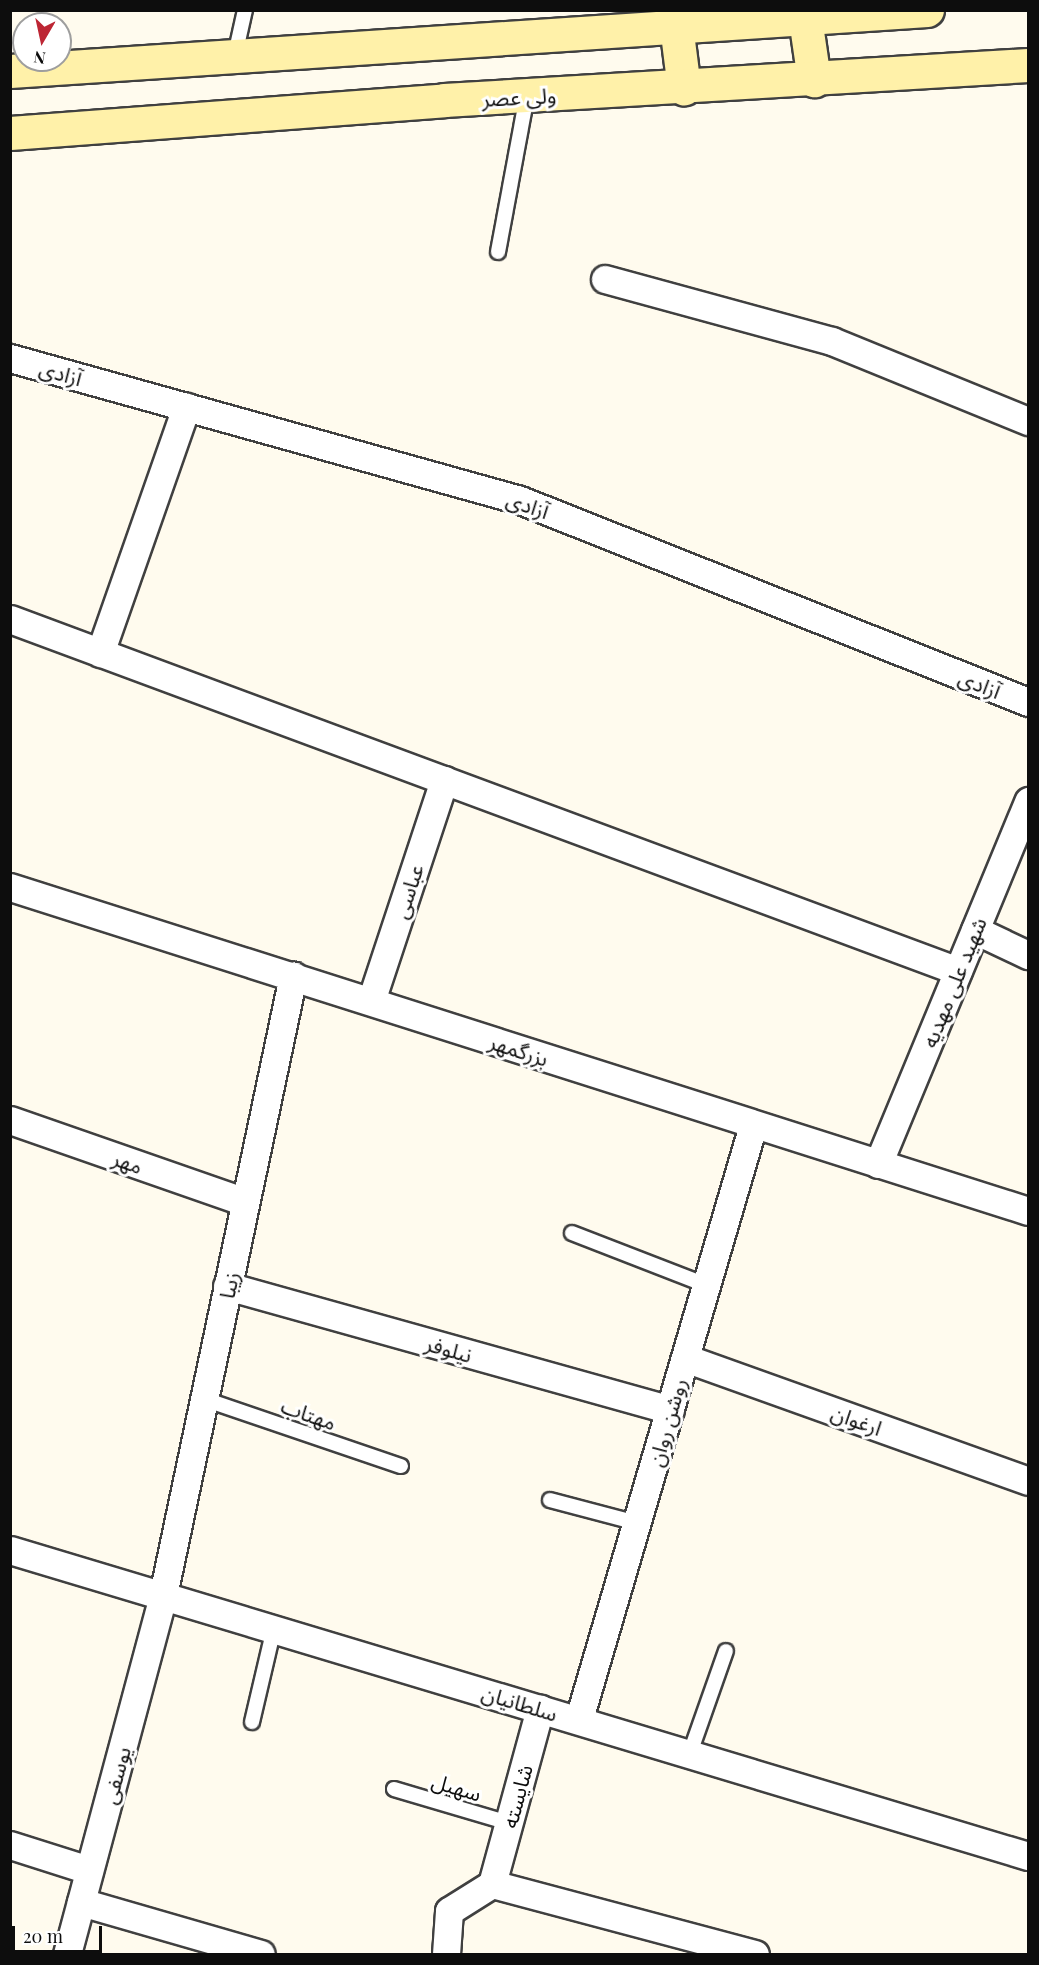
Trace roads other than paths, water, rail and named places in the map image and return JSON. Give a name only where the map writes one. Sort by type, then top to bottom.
[{"type":"main road","points":[[10,71],[235,56],[617,20],[676,25],[927,10]]},
{"type":"main road","points":[[806,18],[814,80]]},
{"type":"main road","points":[[676,25],[684,88]]},
{"type":"main road","name":"ولی عصر","points":[[10,133],[527,95],[684,88],[1029,65]]},
{"type":"street","points":[[604,279],[832,341],[1029,421]]},
{"type":"street","name":"آزادی","points":[[10,358],[520,500],[1029,702]]},
{"type":"street","points":[[100,653],[186,407]]},
{"type":"street","points":[[10,619],[958,971]]},
{"type":"street","name":"عباسی","points":[[371,1001],[444,780]]},
{"type":"street","name":"شهید علی مهدیه","points":[[878,1164],[975,930],[1019,848],[1029,801]]},
{"type":"street","name":"بزرگمهر","points":[[10,887],[1029,1211]]},
{"type":"street","points":[[975,930],[1029,955]]},
{"type":"street","name":"زیبا","points":[[163,1595],[292,976]]},
{"type":"street","name":"مهر","points":[[10,1120],[245,1202]]},
{"type":"street","name":"روشن روان","points":[[579,1719],[753,1125]]},
{"type":"street","name":"نیلوفر","points":[[227,1286],[670,1410]]},
{"type":"street","name":"ارغوان","points":[[685,1358],[1029,1481]]},
{"type":"street","name":"سلطانیان","points":[[10,1550],[1029,1856]]},
{"type":"street","name":"یوسفی","points":[[67,1954],[163,1595]]},
{"type":"street","name":"شایسته","points":[[492,1884],[540,1708]]},
{"type":"street","points":[[10,1845],[89,1870]]},
{"type":"street","points":[[446,1954],[449,1911],[492,1884],[712,1949],[755,1954]]},
{"type":"street","points":[[81,1902],[261,1954]]},
{"type":"lane","points":[[235,56],[244,10]]},
{"type":"lane","points":[[498,252],[527,95]]},
{"type":"lane","points":[[572,1233],[706,1284]]},
{"type":"lane","name":"مهتاب","points":[[204,1399],[401,1466]]},
{"type":"lane","points":[[550,1500],[637,1523]]},
{"type":"lane","points":[[252,1722],[274,1628]]},
{"type":"lane","points":[[690,1753],[726,1651]]},
{"type":"lane","name":"سهیل","points":[[394,1789],[509,1823]]}]
